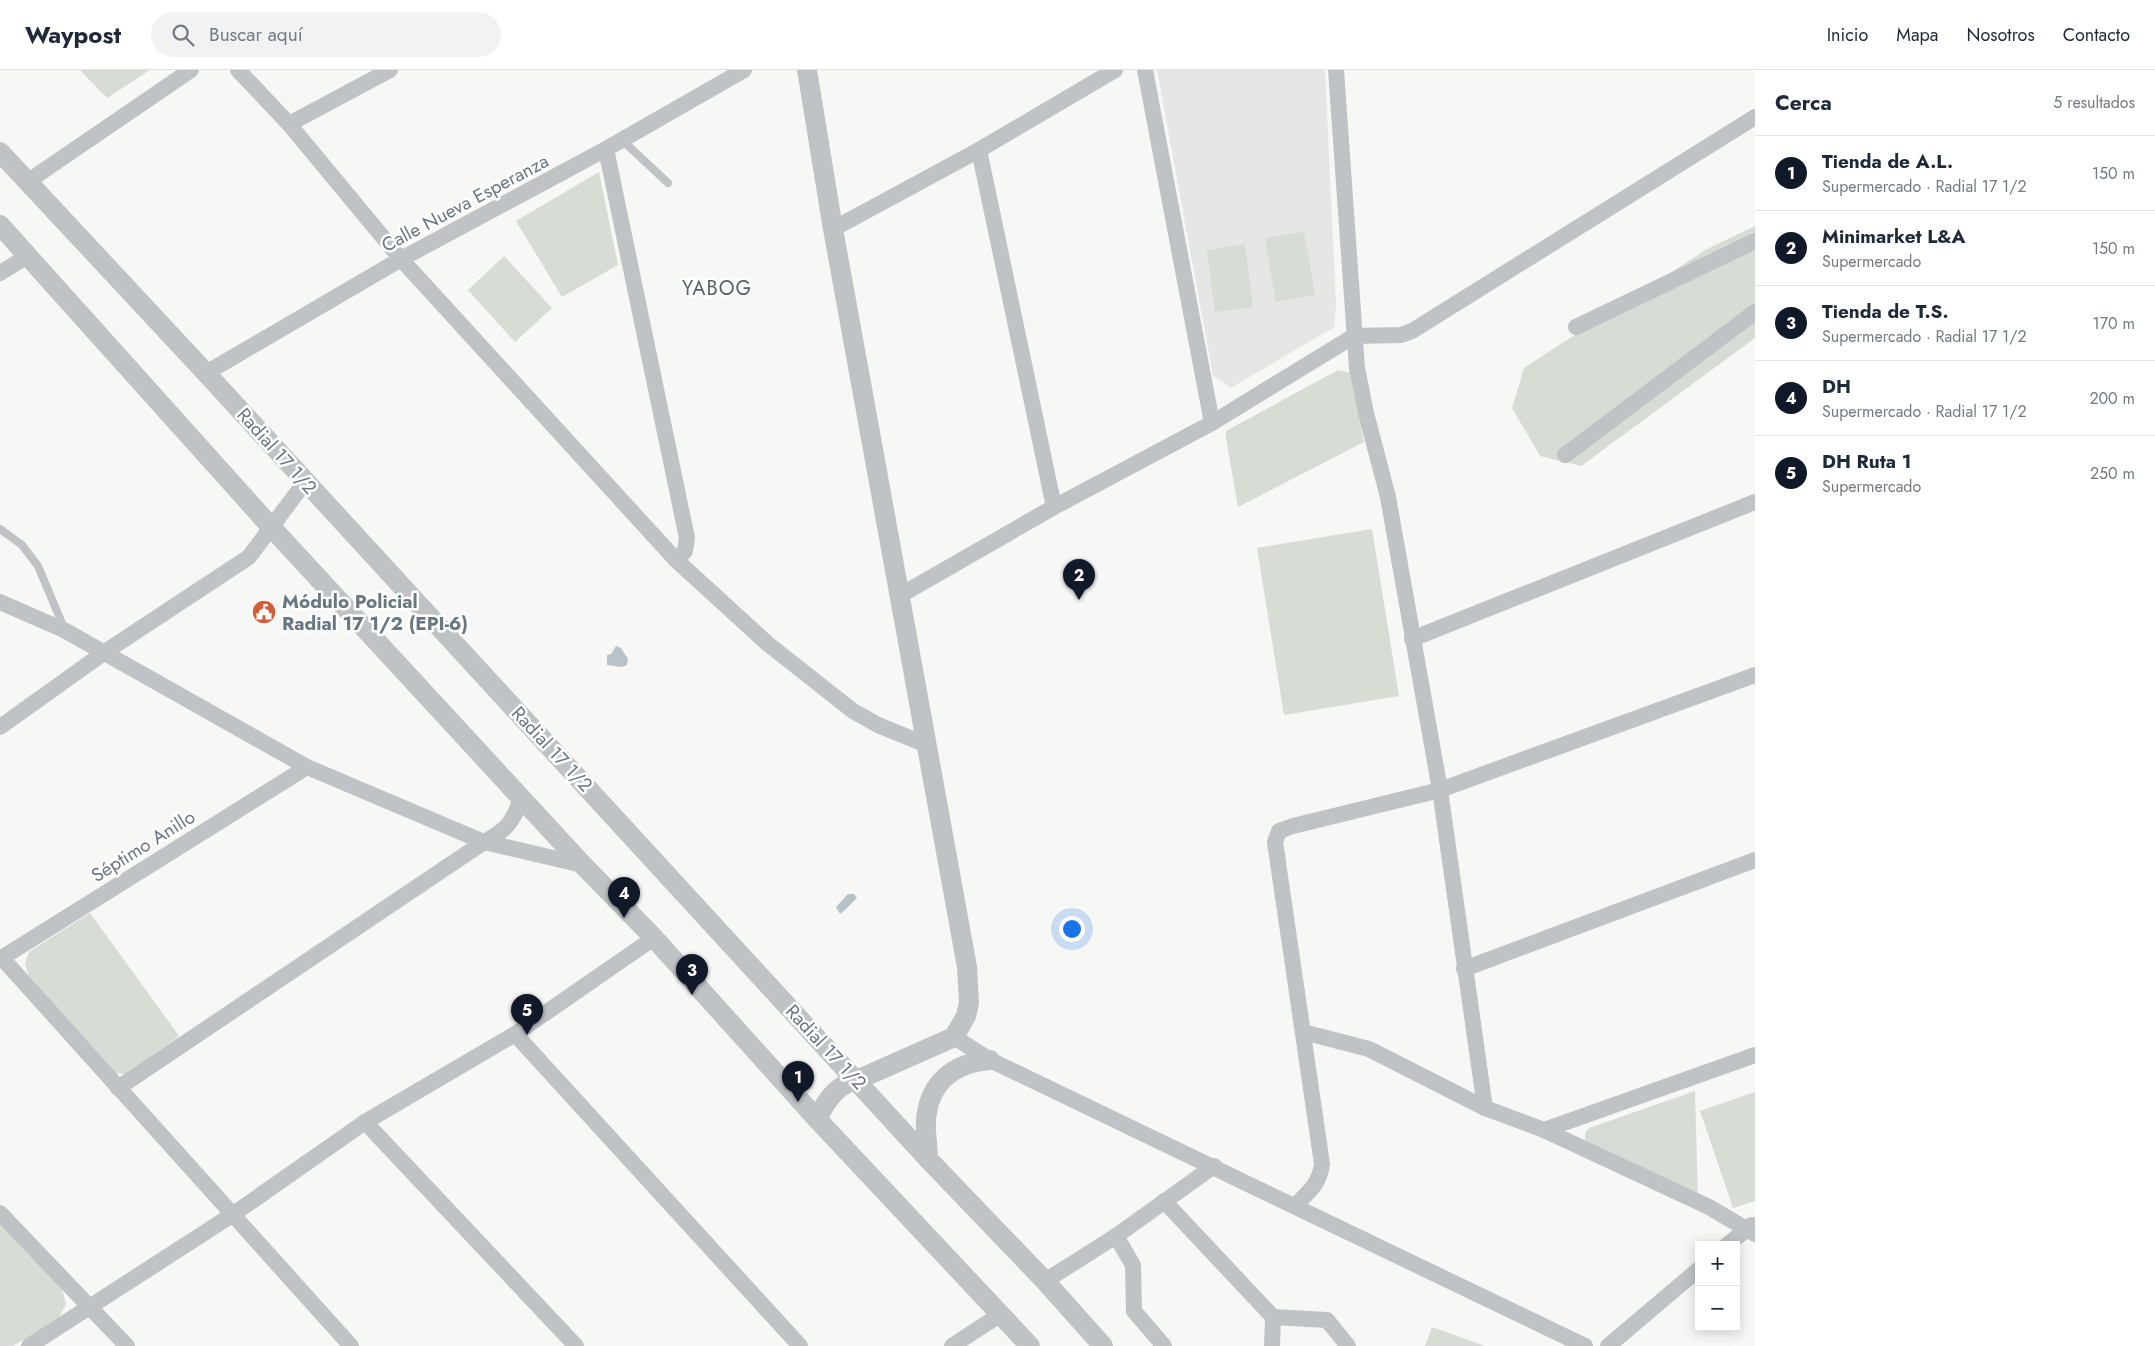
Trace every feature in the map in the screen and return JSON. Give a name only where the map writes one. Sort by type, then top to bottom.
[{"type":"street","points":[[27,182],[191,70]]},
{"type":"street","points":[[238,70],[289,124],[400,259],[676,560],[768,644],[853,711],[878,725],[927,745]]},
{"type":"street","points":[[289,124],[390,70]]},
{"type":"street","name":"Calle Nueva Esperanza","points":[[206,372],[400,259],[606,149],[744,70]]},
{"type":"street","points":[[807,70],[833,229],[967,975],[969,1003],[966,1016],[954,1037],[857,1080],[847,1082],[824,1104],[817,1119]]},
{"type":"street","points":[[833,229],[979,150],[1115,70]]},
{"type":"street","points":[[1145,70],[1212,423]]},
{"type":"street","points":[[1336,70],[1354,336],[1366,413],[1388,497],[1440,790],[1485,1108]]},
{"type":"street","points":[[899,596],[1054,507],[1212,423],[1354,336],[1401,334],[1412,330],[1755,117]]},
{"type":"street","points":[[606,149],[686,538],[685,551],[676,560]]},
{"type":"street","points":[[979,150],[1054,507]]},
{"type":"street","name":"Radial 17 1/2","points":[[0,152],[206,372],[305,482],[1103,1346]]},
{"type":"street","points":[[0,225],[272,528],[583,866],[654,938],[817,1119],[1030,1346]]},
{"type":"street","points":[[1576,328],[1755,241]]},
{"type":"street","points":[[0,273],[28,256]]},
{"type":"street","points":[[1565,455],[1755,312]]},
{"type":"street","points":[[0,727],[105,652],[248,557],[272,528],[305,482]]},
{"type":"street","points":[[1412,639],[1755,502]]},
{"type":"street","points":[[0,602],[64,630],[105,652],[307,767],[484,842],[583,866]]},
{"type":"street","points":[[1295,1206],[1315,1186],[1320,1177],[1322,1164],[1275,842],[1279,831],[1440,790],[1755,676]]},
{"type":"street","name":"Séptimo Anillo","points":[[1,959],[307,767]]},
{"type":"street","points":[[118,1088],[484,842],[502,833],[515,818],[521,798]]},
{"type":"street","points":[[1464,969],[1755,860]]},
{"type":"street","points":[[29,1346],[232,1215],[365,1122],[515,1034],[654,938]]},
{"type":"street","points":[[1,959],[351,1346]]},
{"type":"street","points":[[1304,1032],[1369,1049],[1485,1108],[1544,1130],[1752,1229]]},
{"type":"street","points":[[515,1034],[800,1346]]},
{"type":"street","points":[[954,1037],[990,1060],[1214,1166],[1585,1346]]},
{"type":"street","points":[[1544,1130],[1755,1055]]},
{"type":"street","points":[[928,1158],[925,1122],[928,1105],[934,1090],[945,1077],[958,1067],[974,1061],[990,1060]]},
{"type":"street","points":[[365,1122],[576,1346]]},
{"type":"street","points":[[1045,1281],[1116,1236],[1214,1166]]},
{"type":"street","points":[[1164,1202],[1273,1317],[1327,1320],[1348,1346]]},
{"type":"street","points":[[0,1213],[128,1346]]},
{"type":"street","points":[[1733,1241],[1752,1229]]},
{"type":"street","points":[[1116,1236],[1133,1265],[1134,1311],[1164,1346]]},
{"type":"street","points":[[1608,1346],[1695,1272]]},
{"type":"street","points":[[952,1346],[1001,1314]]},
{"type":"street","points":[[1272,1346],[1273,1317]]},
{"type":"lane","points":[[622,140],[668,183]]},
{"type":"lane","points":[[0,529],[22,544],[38,566],[64,630]]},
{"type":"shaded area","points":[[80,70],[150,70],[107,98]]},
{"type":"shaded area","points":[[1157,70],[1325,70],[1336,306],[1334,327],[1231,388],[1213,376]]},
{"type":"shaded area","points":[[599,172],[618,265],[562,297],[516,221]]},
{"type":"shaded area","points":[[1755,226],[1755,338],[1581,466],[1540,456],[1512,408],[1524,368],[1707,249]]},
{"type":"shaded area","points":[[1304,232],[1315,295],[1276,302],[1265,238]]},
{"type":"shaded area","points":[[1245,244],[1253,307],[1215,312],[1207,250]]},
{"type":"shaded area","points":[[504,256],[552,308],[515,342],[468,290]]},
{"type":"shaded area","points":[[1338,370],[1350,373],[1364,442],[1238,507],[1226,431]]},
{"type":"shaded area","points":[[1372,529],[1399,696],[1284,715],[1257,548]]},
{"type":"shaded area","points":[[616,646],[621,648],[628,659],[627,665],[622,667],[607,665],[607,655],[611,654]]},
{"type":"shaded area","points":[[848,894],[854,894],[857,898],[840,914],[836,907]]},
{"type":"shaded area","points":[[90,913],[179,1036],[125,1074],[116,1073],[29,977],[25,963],[29,952]]},
{"type":"shaded area","points":[[1695,1091],[1698,1201],[1585,1140],[1585,1133],[1589,1128]]},
{"type":"shaded area","points":[[1755,1092],[1755,1201],[1733,1208],[1700,1111]]},
{"type":"shaded area","points":[[0,1223],[62,1288],[66,1304],[58,1320],[13,1346],[0,1346]]},
{"type":"shaded area","points":[[1432,1327],[1485,1346],[1425,1346]]},
{"type":"place","name":"Minimarket L&A","points":[[1079,600]]},
{"type":"place","name":"Módulo Policial Radial 17 1/2 (EPI-6)","points":[[264,612]]},
{"type":"place","name":"DH","points":[[624,918]]},
{"type":"place","name":"Tienda de T.S.","points":[[692,995]]},
{"type":"place","name":"DH Ruta 1","points":[[527,1035]]},
{"type":"place","name":"Tienda de A.L.","points":[[798,1102]]},
{"type":"district","name":"YABOG","points":[[717,288]]}]
